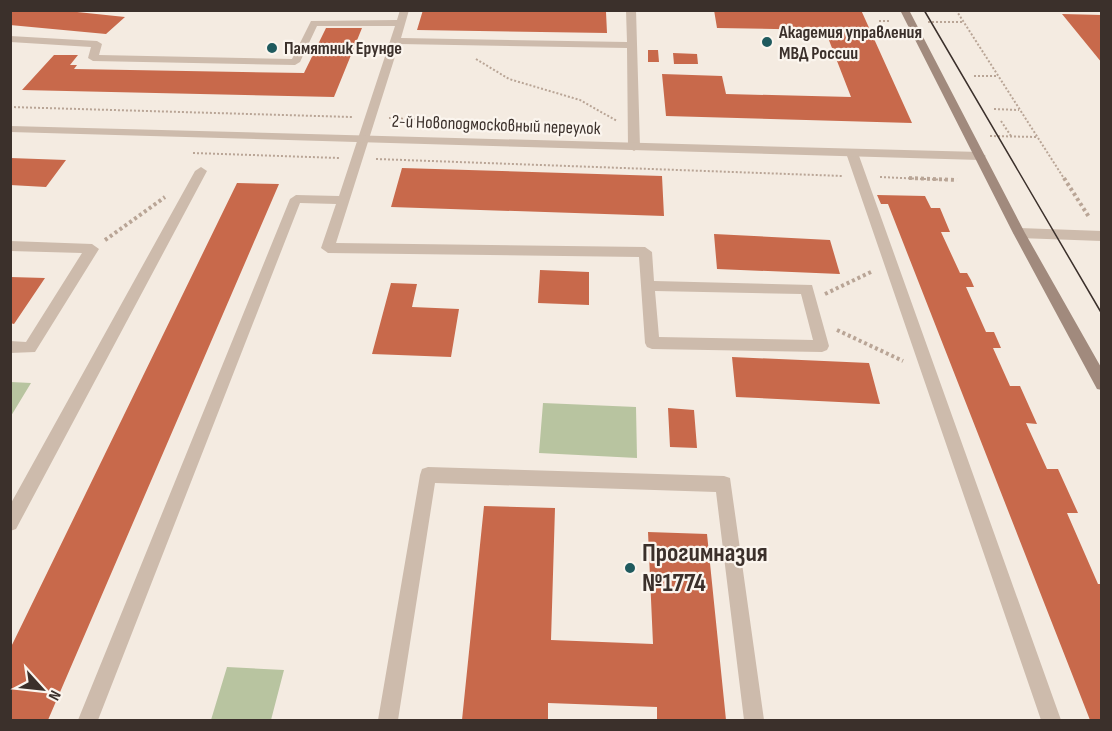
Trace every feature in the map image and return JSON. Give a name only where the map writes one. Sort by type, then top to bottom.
[{"type":"main road","points":[[903,10],[1019,233],[1101,384]]},
{"type":"street","points":[[631,10],[634,147]]},
{"type":"street","points":[[10,39],[96,44],[93,58],[295,62],[314,23],[403,17],[328,248],[645,252],[647,286],[652,343],[822,346],[807,289],[647,286]]},
{"type":"street","points":[[395,41],[632,45]]},
{"type":"street","name":"2-й Новоподмосковный переулок","points":[[10,129],[980,156]]},
{"type":"street","points":[[852,153],[1051,720]]},
{"type":"street","points":[[10,523],[201,171]]},
{"type":"street","points":[[88,720],[296,199],[344,200]]},
{"type":"street","points":[[1019,233],[1101,236]]},
{"type":"street","points":[[10,246],[92,249],[30,348],[10,347]]},
{"type":"street","points":[[388,720],[428,475],[724,484],[754,720]]},
{"type":"path","points":[[956,10],[1101,236]]},
{"type":"path","points":[[879,21],[892,21]]},
{"type":"path","points":[[924,21],[964,22]]},
{"type":"path","points":[[468,57],[479,60],[509,79],[580,100],[634,129]]},
{"type":"path","points":[[975,76],[998,76]]},
{"type":"path","points":[[10,107],[551,125]]},
{"type":"path","points":[[994,109],[1020,110]]},
{"type":"path","points":[[1001,121],[1011,137]]},
{"type":"path","points":[[990,136],[1037,137]]},
{"type":"path","points":[[188,153],[957,180]]},
{"type":"path","points":[[92,249],[201,171],[211,153]]},
{"type":"path","points":[[810,301],[890,263]]},
{"type":"path","points":[[815,319],[928,373]]},
{"type":"green space","points":[[10,382],[31,383],[11,416]]},
{"type":"green space","points":[[543,403],[636,407],[637,458],[539,453]]},
{"type":"green space","points":[[227,667],[284,670],[271,720],[211,720]]},
{"type":"building","points":[[10,10],[58,10],[125,17],[106,34],[10,25]]},
{"type":"building","points":[[423,10],[606,12],[607,33],[417,30]]},
{"type":"building","points":[[714,10],[861,10],[912,123],[666,116],[662,74],[722,76],[726,94],[851,97],[825,30],[717,28]]},
{"type":"building","points":[[1062,14],[1102,15],[1102,63]]},
{"type":"building","points":[[326,28],[362,28],[334,97],[22,90],[54,55],[78,55],[70,65],[77,65],[74,69],[304,73]]},
{"type":"building","points":[[648,50],[658,50],[659,62],[648,62]]},
{"type":"building","points":[[673,53],[697,54],[698,64],[674,64]]},
{"type":"building","points":[[10,158],[66,160],[46,187],[10,185]]},
{"type":"building","points":[[402,168],[662,176],[664,216],[391,207]]},
{"type":"building","points":[[237,183],[279,184],[48,720],[10,720],[10,649]]},
{"type":"building","points":[[877,195],[925,196],[931,208],[940,208],[950,232],[941,232],[960,273],[967,273],[971,280],[974,287],[966,287],[986,332],[994,332],[1001,348],[993,348],[1010,386],[1020,386],[1037,424],[1026,423],[1047,469],[1058,469],[1078,513],[1067,513],[1098,584],[1102,584],[1102,720],[1090,720],[888,204],[881,204]]},
{"type":"building","points":[[714,234],[830,240],[840,274],[717,269]]},
{"type":"building","points":[[540,270],[589,272],[589,305],[538,303]]},
{"type":"building","points":[[10,277],[45,278],[14,324],[10,323]]},
{"type":"building","points":[[391,283],[417,284],[412,307],[459,309],[451,357],[372,354]]},
{"type":"building","points":[[732,357],[869,363],[880,404],[736,397]]},
{"type":"building","points":[[668,408],[694,410],[697,448],[670,447]]},
{"type":"building","points":[[484,506],[555,508],[551,640],[653,644],[648,532],[707,534],[726,720],[657,720],[657,707],[548,703],[548,720],[462,720]]},
{"type":"tram line","points":[[924,10],[1102,314]]},
{"type":"place","name":"Академия управления МВД России","points":[[767,42]]},
{"type":"place","name":"Памятник Ерунде","points":[[272,48]]},
{"type":"place","name":"Прогимназия №1774","points":[[630,568]]}]
